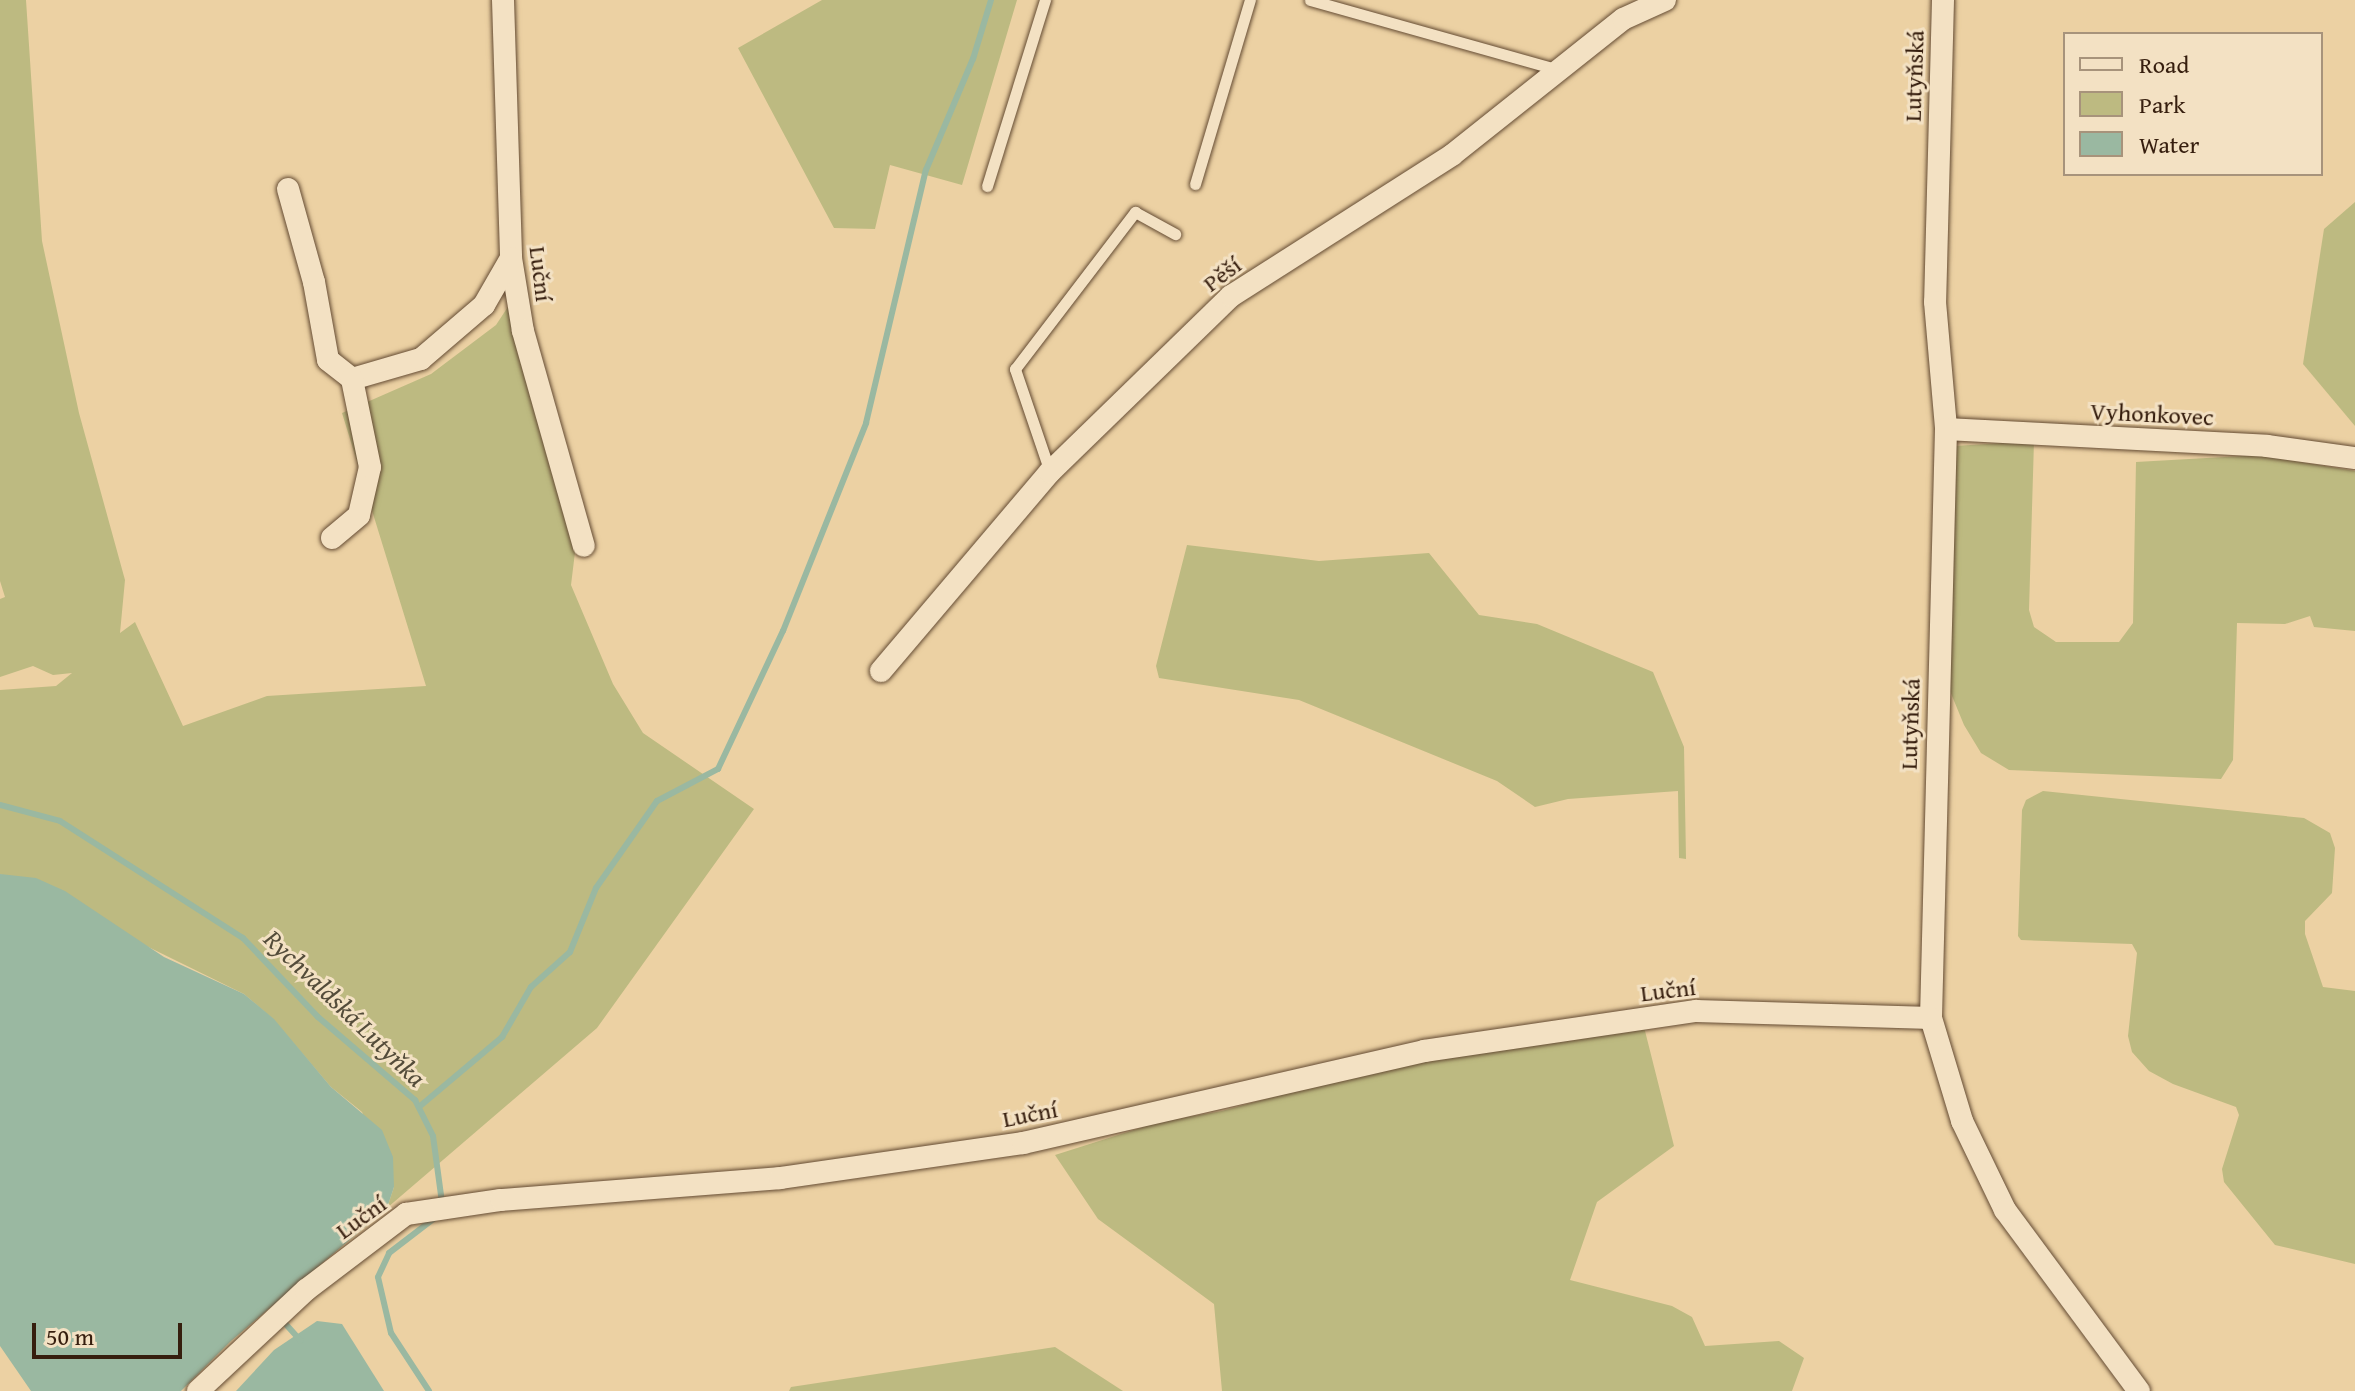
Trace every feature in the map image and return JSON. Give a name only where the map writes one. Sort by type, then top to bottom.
[{"type":"street","name":"Luční","points":[[503,0],[511,258],[523,331],[584,546]]},
{"type":"street","name":"Pěší","points":[[881,671],[1050,472],[1231,296],[1452,155],[1623,19],[1665,0]]},
{"type":"street","name":"Lutyňská","points":[[1943,0],[1935,302],[1946,429],[1931,1018],[1962,1121],[2005,1210],[2139,1391]]},
{"type":"street","points":[[288,189],[314,282],[328,360],[352,379],[370,467],[359,515],[332,538]]},
{"type":"street","points":[[352,379],[421,359],[484,305],[511,258]]},
{"type":"street","name":"Vyhonkovec","points":[[1946,429],[2267,446],[2355,458]]},
{"type":"street","name":"Luční","points":[[198,1391],[306,1290],[406,1214],[501,1200],[780,1178],[1023,1143],[1424,1051],[1696,1011],[1931,1018]]},
{"type":"lane","points":[[987,186],[1045,0]]},
{"type":"lane","points":[[1195,184],[1250,0]]},
{"type":"lane","points":[[1310,0],[1559,70]]},
{"type":"lane","points":[[1050,472],[1015,369],[1135,212],[1175,234]]},
{"type":"green space","points":[[0,0],[26,0],[42,241],[79,413],[125,580],[120,633],[135,622],[183,726],[267,696],[426,686],[342,413],[431,374],[496,325],[515,296],[577,536],[571,585],[613,684],[643,733],[754,809],[597,1028],[387,1208],[394,1187],[362,1112],[331,1087],[273,1019],[244,994],[0,874],[0,690],[56,686],[72,673],[53,675],[33,666],[0,677],[0,599],[5,597],[0,581]]},
{"type":"green space","points":[[822,0],[1017,0],[962,185],[890,165],[875,229],[834,228],[738,48]]},
{"type":"green space","points":[[2355,202],[2355,426],[2303,364],[2324,229]]},
{"type":"green space","points":[[2034,441],[2029,610],[2034,627],[2056,642],[2119,642],[2133,623],[2136,462],[2260,455],[2355,471],[2355,631],[2314,627],[2310,616],[2285,624],[2237,623],[2233,760],[2221,779],[2009,770],[1981,753],[1964,725],[1950,691],[1955,446]]},
{"type":"green space","points":[[1187,545],[1319,561],[1429,553],[1479,615],[1537,624],[1653,672],[1684,747],[1686,859],[1679,858],[1678,791],[1568,799],[1535,807],[1497,781],[1299,700],[1159,678],[1156,666]]},
{"type":"green space","points":[[2043,791],[2304,818],[2330,833],[2335,848],[2332,893],[2305,921],[2305,934],[2323,987],[2355,991],[2355,1264],[2275,1245],[2224,1182],[2222,1169],[2239,1115],[2236,1107],[2173,1084],[2149,1071],[2132,1052],[2128,1036],[2137,953],[2132,944],[2021,940],[2018,936],[2022,810],[2026,800]]},
{"type":"green space","points":[[1643,1023],[1674,1146],[1597,1202],[1570,1280],[1672,1306],[1692,1317],[1705,1346],[1779,1341],[1804,1358],[1792,1391],[1222,1391],[1214,1304],[1098,1219],[1055,1155],[1159,1122],[1222,1111],[1405,1061]]},
{"type":"green space","points":[[1055,1347],[1123,1391],[789,1391],[791,1387]]},
{"type":"water","points":[[0,874],[36,878],[65,891],[164,957],[244,994],[274,1019],[331,1087],[382,1130],[393,1157],[394,1187],[387,1208],[231,1341],[181,1391],[31,1391],[0,1346]]},
{"type":"water","points":[[317,1321],[342,1324],[384,1391],[236,1391],[274,1350]]},
{"type":"waterway","points":[[419,1107],[502,1037],[531,987],[570,952],[596,888],[657,801],[718,769],[783,631],[866,423],[926,170],[973,59],[991,0]]},
{"type":"waterway","name":"Rychvaldská Lutyňka","points":[[0,805],[60,821],[243,938],[318,1017],[415,1100],[433,1136],[442,1203]]},
{"type":"waterway","name":"Rychvaldská Lutyňka","points":[[429,1391],[391,1333],[378,1277],[389,1253],[436,1217]]},
{"type":"waterway","points":[[282,1320],[301,1341]]}]
